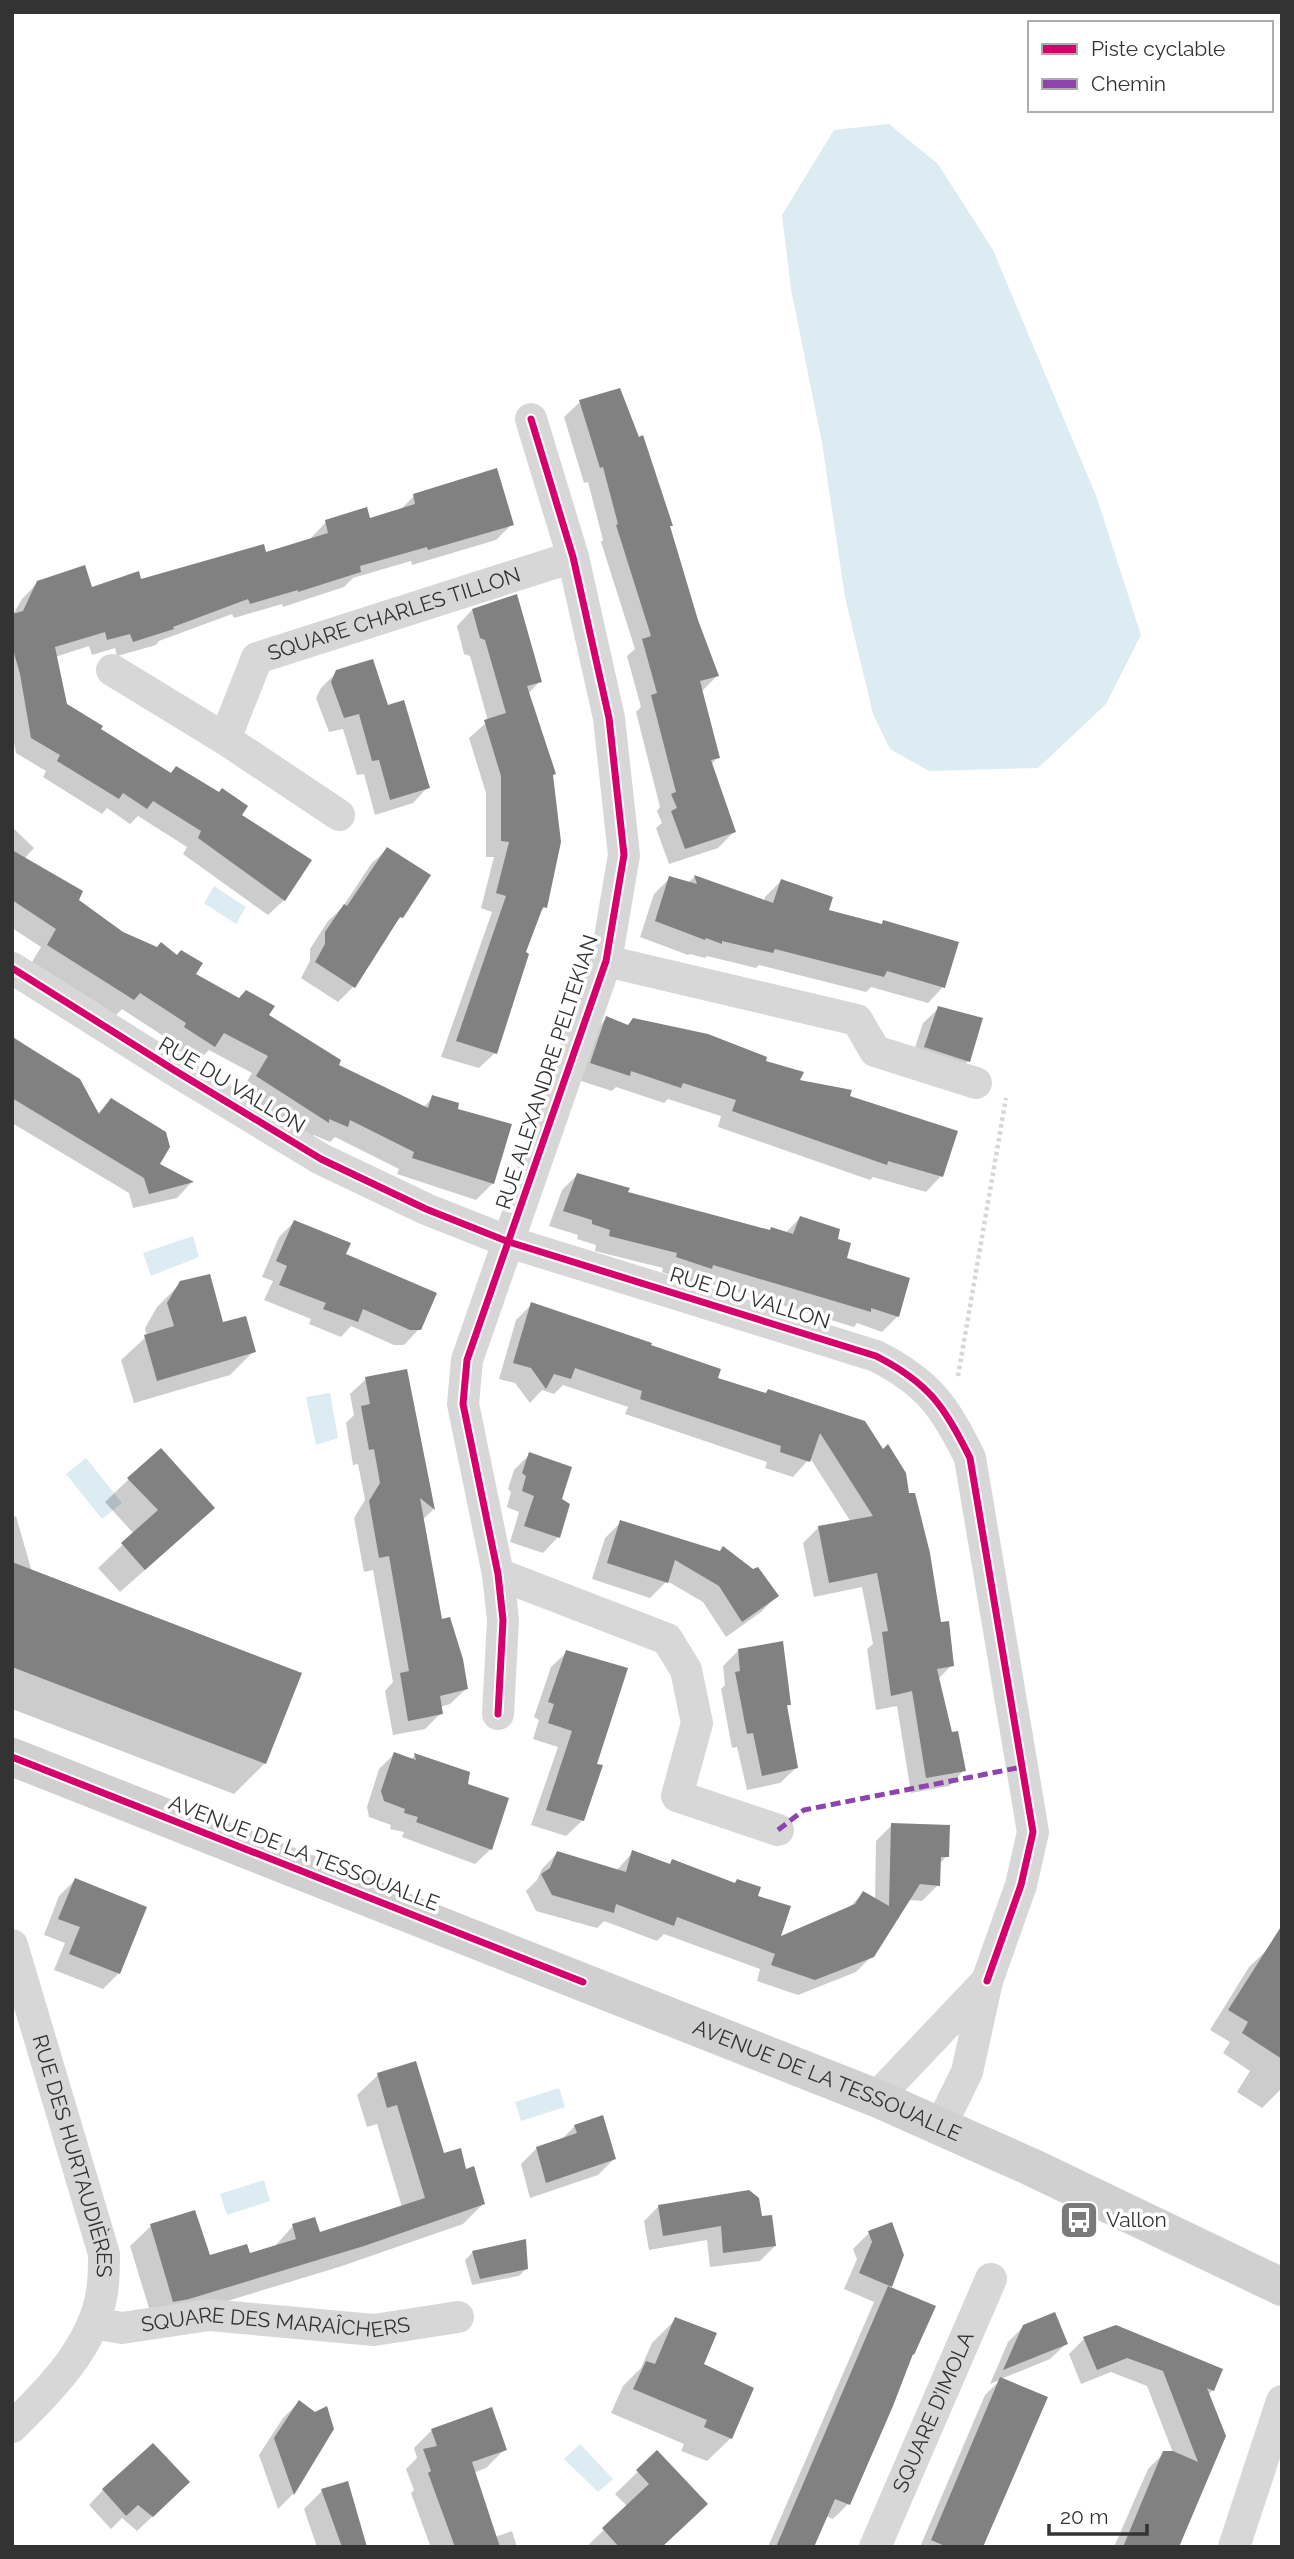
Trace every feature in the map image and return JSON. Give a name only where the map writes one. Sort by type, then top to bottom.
[{"type":"main road","name":"AVENUE DE LA TESSOUALLE","points":[[12,1757],[876,2098],[1029,2166],[1282,2287]]},
{"type":"street","name":"RUE ALEXANDRE PELTEKIAN","points":[[498,1713],[503,1620],[498,1574],[463,1404],[467,1360],[606,961],[624,855],[609,718],[573,557],[531,419]]},
{"type":"street","name":"SQUARE CHARLES TILLON","points":[[225,739],[257,658],[573,557]]},
{"type":"street","points":[[112,670],[225,739],[339,815]]},
{"type":"street","points":[[606,961],[857,1020],[875,1051],[976,1083]]},
{"type":"street","name":"RUE DU VALLON","points":[[12,968],[321,1159],[426,1209],[509,1242],[876,1356],[902,1369],[928,1391],[950,1418],[970,1458],[1033,1832],[1021,1885],[987,1981],[967,2072],[940,2127]]},
{"type":"street","points":[[498,1574],[667,1639],[686,1670],[697,1723],[677,1796],[778,1830]]},
{"type":"street","name":"RUE DES HURTAUDIÈRES","points":[[12,1945],[104,2254],[102,2294],[93,2323],[70,2364],[12,2427]]},
{"type":"street","name":"RUE DU VALLON","points":[[876,2098],[987,1981]]},
{"type":"street","name":"SQUARE D’IMOLA","points":[[875,2547],[991,2279]]},
{"type":"street","name":"SQUARE DES MARAÎCHERS","points":[[93,2323],[122,2328],[209,2315],[374,2330],[458,2317]]},
{"type":"street","points":[[1234,2547],[1282,2401]]},
{"type":"path","points":[[950,1418],[1009,1080],[976,1083]]},
{"type":"shaded area","points":[[889,124],[938,164],[993,250],[1097,498],[1141,635],[1106,704],[1038,768],[929,771],[890,749],[873,714],[845,597],[822,443],[791,289],[782,215],[834,130]]},
{"type":"shaded area","points":[[214,886],[246,907],[236,924],[204,903]]},
{"type":"shaded area","points":[[193,1236],[199,1257],[151,1276],[143,1253]]},
{"type":"shaded area","points":[[330,1393],[338,1438],[316,1445],[306,1397]]},
{"type":"shaded area","points":[[86,1458],[122,1503],[102,1519],[66,1474]]},
{"type":"shaded area","points":[[559,2088],[565,2107],[521,2121],[515,2102]]},
{"type":"shaded area","points":[[264,2180],[270,2201],[227,2215],[220,2194]]},
{"type":"shaded area","points":[[580,2444],[613,2479],[598,2492],[564,2459]]},
{"type":"building","points":[[620,388],[639,437],[643,435],[673,526],[670,526],[698,620],[719,676],[700,681],[720,758],[711,760],[736,832],[685,849],[671,811],[677,808],[671,794],[676,792],[651,695],[657,693],[642,639],[651,636],[616,525],[618,524],[603,467],[600,468],[579,400]]},
{"type":"building","points":[[497,468],[514,525],[360,566],[361,572],[298,592],[250,604],[248,599],[173,627],[174,629],[133,642],[130,634],[107,640],[105,632],[55,647],[67,704],[171,773],[176,766],[219,792],[222,788],[248,806],[242,815],[312,860],[285,901],[198,838],[201,831],[153,801],[147,809],[123,793],[119,799],[57,761],[60,755],[31,738],[20,674],[12,646],[12,614],[23,611],[37,581],[85,565],[92,587],[139,571],[141,579],[264,544],[266,552],[328,533],[325,520],[367,507],[370,518],[415,504],[413,494]]},
{"type":"building","points":[[517,594],[542,682],[527,686],[556,774],[553,775],[561,842],[547,908],[543,907],[526,952],[529,954],[497,1054],[456,1041],[506,896],[496,893],[509,842],[501,841],[501,776],[484,720],[506,713],[485,640],[480,638],[472,609]]},
{"type":"building","points":[[373,659],[388,705],[404,700],[430,788],[390,800],[379,760],[372,761],[359,714],[344,718],[331,682],[336,670]]},
{"type":"building","points":[[387,847],[431,875],[403,918],[400,917],[355,988],[315,962],[325,944],[325,932],[344,904],[347,906]]},
{"type":"building","points":[[12,850],[83,891],[79,900],[123,932],[157,947],[161,942],[177,955],[181,950],[203,963],[196,974],[239,998],[246,990],[275,1006],[269,1015],[341,1060],[339,1065],[428,1108],[432,1095],[459,1103],[458,1109],[512,1124],[494,1184],[412,1158],[414,1152],[350,1120],[348,1127],[329,1119],[329,1123],[256,1076],[268,1056],[224,1033],[215,1047],[184,1027],[186,1023],[140,993],[134,1000],[47,945],[56,929],[12,900]]},
{"type":"building","points":[[694,875],[773,903],[781,879],[833,897],[829,910],[882,924],[883,920],[959,942],[945,988],[887,971],[884,977],[775,949],[773,953],[722,941],[722,944],[655,921],[669,876],[697,884]]},
{"type":"building","points":[[938,1006],[983,1018],[970,1062],[924,1047]]},
{"type":"building","points":[[606,1016],[628,1025],[633,1018],[708,1034],[767,1057],[766,1061],[804,1072],[800,1080],[852,1090],[850,1096],[958,1131],[943,1177],[888,1161],[887,1165],[732,1111],[736,1100],[683,1083],[681,1088],[631,1071],[630,1076],[590,1063]]},
{"type":"building","points":[[12,1037],[80,1079],[99,1114],[111,1098],[166,1132],[170,1147],[160,1164],[194,1182],[149,1194],[144,1178],[12,1098]]},
{"type":"building","points":[[577,1173],[630,1188],[628,1192],[770,1230],[771,1227],[793,1234],[800,1216],[840,1229],[838,1239],[851,1243],[847,1258],[910,1278],[899,1317],[871,1308],[871,1312],[713,1265],[712,1269],[676,1257],[677,1253],[609,1236],[610,1230],[592,1224],[592,1220],[563,1211]]},
{"type":"building","points":[[294,1220],[351,1243],[346,1254],[437,1293],[421,1330],[410,1330],[363,1309],[358,1322],[323,1309],[326,1303],[279,1285],[287,1266],[276,1261]]},
{"type":"building","points":[[210,1274],[223,1322],[246,1316],[256,1352],[157,1381],[144,1335],[174,1326],[167,1303],[180,1281]]},
{"type":"building","points":[[531,1302],[721,1369],[718,1378],[766,1393],[768,1389],[865,1421],[883,1449],[888,1444],[906,1473],[909,1493],[915,1493],[930,1553],[941,1622],[949,1621],[954,1666],[937,1669],[952,1732],[958,1731],[966,1771],[926,1778],[912,1691],[891,1696],[882,1632],[888,1631],[877,1573],[829,1583],[818,1526],[873,1516],[820,1433],[810,1462],[780,1452],[781,1446],[640,1399],[642,1391],[575,1368],[571,1379],[554,1374],[546,1389],[531,1368],[513,1363]]},
{"type":"building","points":[[407,1369],[435,1510],[420,1498],[442,1619],[450,1617],[463,1659],[468,1689],[440,1696],[443,1714],[408,1721],[400,1673],[409,1671],[389,1556],[379,1558],[369,1501],[380,1483],[374,1449],[369,1450],[361,1406],[370,1404],[365,1377]]},
{"type":"building","points":[[161,1448],[215,1508],[145,1570],[121,1543],[158,1510],[127,1478]]},
{"type":"building","points":[[529,1452],[572,1467],[562,1499],[570,1504],[560,1538],[524,1526],[534,1496],[522,1491],[526,1476],[522,1473]]},
{"type":"building","points":[[620,1520],[720,1551],[723,1546],[753,1569],[758,1567],[779,1596],[742,1622],[719,1586],[675,1560],[668,1583],[607,1563]]},
{"type":"building","points":[[12,1562],[302,1673],[266,1764],[12,1667]]},
{"type":"building","points":[[783,1641],[791,1705],[787,1705],[798,1768],[762,1776],[753,1733],[747,1734],[735,1672],[740,1671],[738,1649]]},
{"type":"building","points":[[566,1650],[628,1668],[597,1764],[603,1765],[584,1821],[546,1810],[572,1731],[548,1723],[554,1704],[548,1702]]},
{"type":"building","points":[[394,1752],[416,1760],[414,1753],[470,1772],[468,1784],[509,1798],[492,1850],[416,1822],[418,1817],[404,1813],[405,1809],[384,1801],[381,1791]]},
{"type":"building","points":[[891,1823],[950,1825],[949,1857],[941,1857],[940,1886],[920,1884],[874,1957],[815,1980],[771,1965],[775,1954],[677,1917],[674,1926],[616,1904],[614,1913],[552,1895],[541,1874],[550,1868],[557,1851],[626,1872],[632,1850],[670,1864],[672,1859],[735,1883],[737,1879],[761,1887],[758,1896],[791,1906],[781,1936],[855,1904],[863,1891],[889,1906]]},
{"type":"building","points":[[75,1878],[147,1907],[120,1974],[69,1954],[80,1927],[58,1919]]},
{"type":"building","points":[[1282,1925],[1282,2059],[1242,2033],[1248,2022],[1228,2010]]},
{"type":"building","points":[[416,2061],[444,2153],[461,2148],[466,2169],[474,2166],[485,2204],[364,2246],[173,2302],[150,2224],[195,2210],[210,2255],[247,2244],[250,2253],[296,2239],[292,2224],[315,2217],[320,2232],[425,2198],[397,2105],[387,2108],[377,2073]]},
{"type":"building","points":[[603,2115],[616,2159],[546,2183],[536,2147],[577,2133],[574,2125]]},
{"type":"building","points":[[749,2190],[759,2198],[762,2216],[772,2215],[776,2246],[723,2253],[721,2226],[663,2236],[658,2205]]},
{"type":"building","points":[[892,2222],[904,2255],[892,2287],[859,2273],[872,2242],[868,2231]]},
{"type":"building","points":[[526,2239],[528,2269],[480,2279],[472,2251]]},
{"type":"building","points":[[888,2286],[936,2306],[850,2505],[835,2499],[814,2547],[776,2547]]},
{"type":"building","points":[[1055,2312],[1068,2344],[1003,2370],[1023,2325]]},
{"type":"building","points":[[675,2317],[717,2333],[704,2364],[754,2388],[732,2439],[704,2427],[707,2420],[633,2389],[646,2361],[655,2364]]},
{"type":"building","points":[[1116,2325],[1223,2369],[1214,2391],[1207,2388],[1226,2436],[1179,2547],[1123,2547],[1163,2451],[1173,2451],[1198,2462],[1163,2371],[1127,2358],[1097,2370],[1083,2337]]},
{"type":"building","points":[[1000,2377],[1048,2397],[983,2547],[947,2547],[931,2540]]},
{"type":"building","points":[[299,2400],[315,2412],[327,2406],[334,2429],[294,2495],[274,2438]]},
{"type":"building","points":[[492,2407],[507,2450],[472,2462],[500,2547],[455,2547],[428,2473],[431,2471],[423,2449],[437,2446],[431,2429]]},
{"type":"building","points":[[153,2443],[190,2482],[153,2517],[138,2505],[126,2516],[102,2489]]},
{"type":"building","points":[[657,2450],[708,2504],[662,2547],[619,2547],[602,2528],[649,2484],[636,2470]]},
{"type":"building","points":[[348,2481],[367,2547],[342,2547],[321,2489]]},
{"type":"marked path","points":[[778,1830],[804,1810],[1022,1767]]},
{"type":"cycle path","points":[[498,1714],[503,1620],[498,1574],[463,1404],[467,1360],[606,961],[624,855],[609,718],[573,557],[531,419]]},
{"type":"cycle path","points":[[12,968],[321,1159],[426,1209],[509,1242],[876,1356],[910,1376],[934,1398],[970,1458],[1033,1832],[1021,1885],[987,1981]]},
{"type":"cycle path","points":[[12,1757],[583,1982]]},
{"type":"place","name":"Vallon","points":[[1079,2220]]}]
